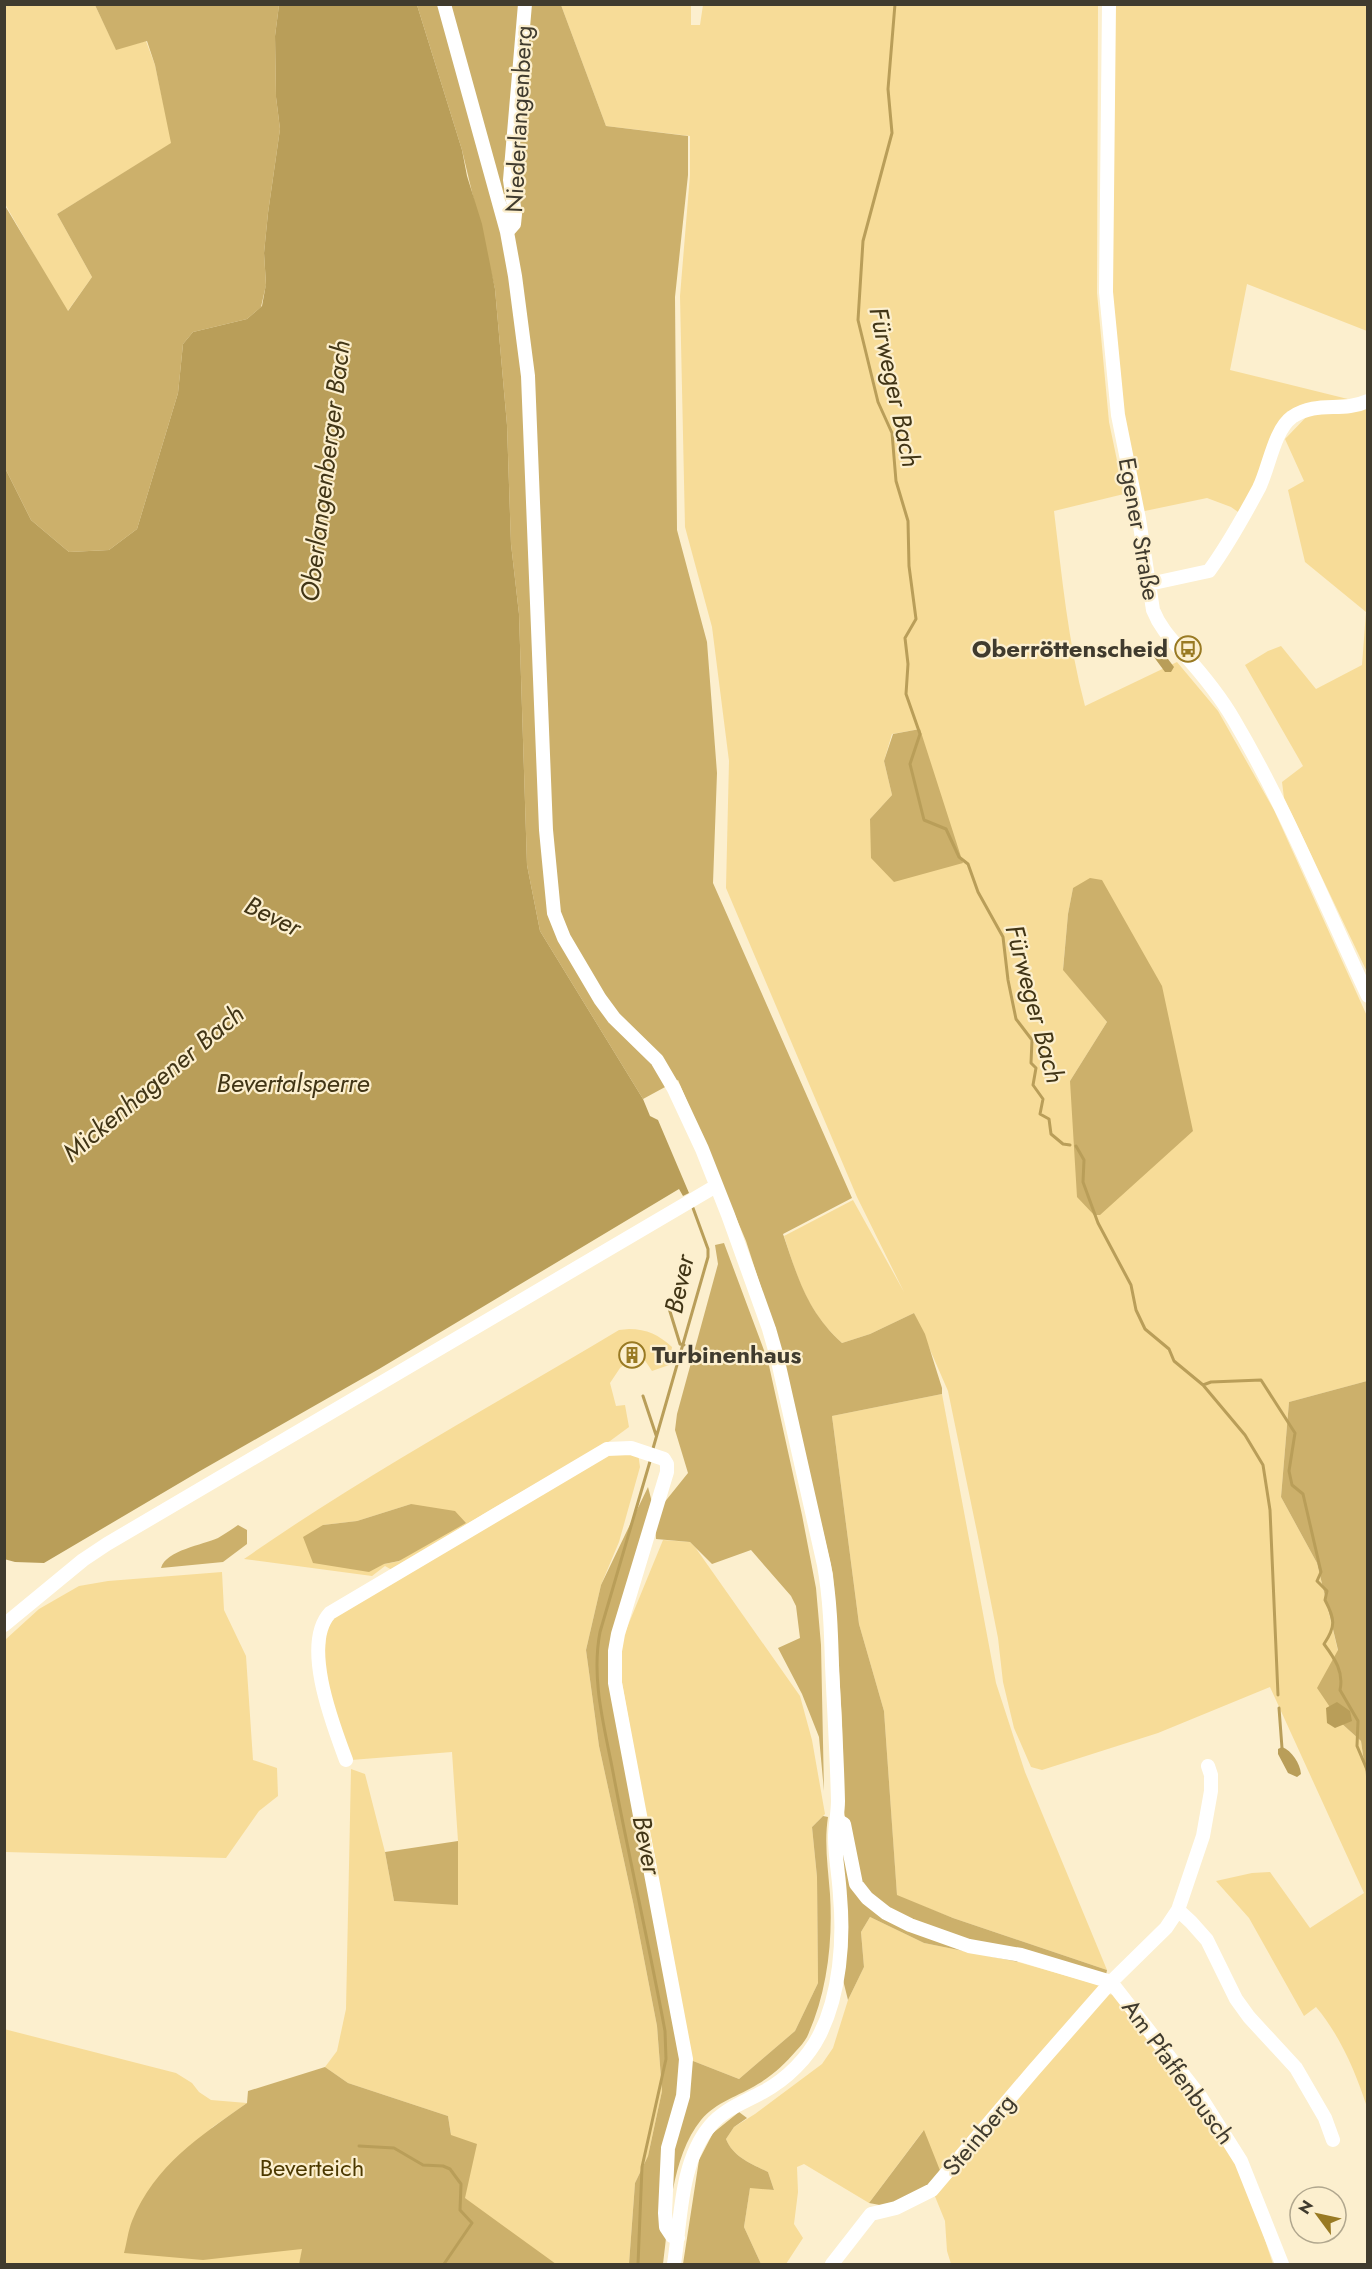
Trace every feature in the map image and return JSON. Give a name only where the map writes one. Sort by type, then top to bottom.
[{"type":"street","points":[[444,4],[507,232],[516,276],[528,376],[546,830],[554,914],[564,938],[600,999],[615,1018],[657,1060],[666,1074],[688,1118],[716,1186],[774,1348],[826,1576],[831,1638],[837,1820],[835,1838],[841,1899],[840,1944],[836,1978],[820,2034],[806,2056],[787,2076],[770,2088],[722,2115],[705,2132],[696,2147],[687,2176],[674,2265]]},
{"type":"street","name":"Niederlangenberg","points":[[507,232],[514,224],[515,214],[510,180],[525,4]]},
{"type":"street","name":"Egener Straße","points":[[1109,4],[1106,292],[1118,416],[1139,519],[1153,610],[1170,640],[1218,693],[1257,758],[1368,996]]},
{"type":"street","points":[[1149,584],[1209,571],[1259,487],[1277,438],[1290,419],[1312,407],[1356,406],[1368,401]]},
{"type":"street","points":[[4,1625],[83,1560],[108,1544],[716,1186]]},
{"type":"street","points":[[346,1760],[332,1721],[318,1666],[321,1629],[330,1613],[607,1449],[623,1447],[660,1456],[666,1461],[667,1472],[618,1634],[615,1651],[615,1683],[686,2060],[683,2096],[668,2148],[665,2199],[666,2227],[672,2236],[678,2238]]},
{"type":"street","name":"Steinberg","points":[[832,2265],[871,2214],[896,2208],[932,2190],[1111,1982],[1166,1928],[1178,1910],[1205,1827],[1211,1775],[1208,1766]]},
{"type":"street","points":[[837,1820],[844,1824],[856,1884],[867,1898],[886,1912],[910,1925],[969,1946],[1021,1955],[1111,1982]]},
{"type":"street","points":[[1178,1910],[1207,1940],[1236,1999],[1248,2017],[1296,2068],[1325,2118],[1333,2140]]},
{"type":"street","name":"Am Pfaffenbusch","points":[[1111,1982],[1200,2096],[1241,2161],[1282,2265]]},
{"type":"green space","points":[[4,5],[95,5],[116,49],[146,41],[155,65],[172,143],[57,214],[92,277],[67,312],[5,204]]},
{"type":"green space","points":[[95,5],[279,5],[275,36],[276,97],[280,129],[268,213],[264,253],[266,285],[261,307],[247,319],[193,332],[183,344],[178,393],[137,529],[109,550],[69,552],[31,520],[5,468],[4,204],[68,311],[92,277],[57,214],[171,143],[155,65],[147,41],[116,50]]},
{"type":"green space","points":[[417,5],[561,5],[606,126],[688,136],[688,175],[675,297],[677,530],[707,642],[717,773],[713,883],[852,1198],[783,1234],[799,1279],[812,1306],[820,1319],[842,1343],[870,1334],[914,1313],[925,1334],[942,1388],[942,1394],[832,1416],[859,1624],[884,1711],[897,1895],[953,1918],[1107,1970],[1106,1975],[958,1937],[880,1906],[859,1882],[844,1812],[842,1720],[833,1574],[779,1343],[746,1241],[678,1080],[643,1099],[540,931],[527,865],[519,614],[511,544],[507,425],[495,289],[462,150]]},
{"type":"green space","points":[[561,5],[691,5],[691,25],[700,25],[703,5],[1098,5],[1097,293],[1109,422],[1124,494],[1054,511],[1070,634],[1085,706],[1177,662],[1218,711],[1274,810],[1367,1016],[1367,1381],[1289,1402],[1281,1497],[1317,1563],[1338,1651],[1340,1722],[1361,1741],[1367,1783],[1367,2107],[1340,2042],[1325,2018],[1316,2007],[1304,2016],[1249,1918],[1216,1881],[1252,1873],[1270,1872],[1310,1928],[1364,1893],[1270,1687],[1158,1733],[1042,1770],[1031,1767],[1014,1728],[1003,1682],[998,1638],[948,1391],[914,1313],[870,1334],[842,1343],[820,1319],[799,1281],[784,1236],[853,1200],[904,1292],[857,1197],[726,888],[729,761],[712,627],[685,527],[680,296],[690,175],[690,136],[606,126]],"holes":[[[920,729],[895,882],[870,819],[892,795],[884,761],[892,734]],[[1073,888],[1193,1131],[1070,1081],[1107,1022],[1063,969]]]},
{"type":"green space","points":[[1113,5],[1367,5],[1367,331],[1247,284],[1230,370],[1360,402],[1283,418],[1241,514],[1231,507],[1207,498],[1140,512],[1117,383],[1107,214]]},
{"type":"green space","points":[[1367,406],[1367,972],[1284,798],[1282,782],[1303,766],[1245,665],[1281,646],[1316,689],[1362,665],[1366,612],[1305,562],[1288,490],[1304,481],[1285,439],[1312,411]]},
{"type":"green space","points":[[920,729],[963,863],[894,882],[871,858],[870,819],[892,795],[884,761],[893,734]]},
{"type":"green space","points":[[1090,878],[1102,880],[1162,986],[1193,1131],[1100,1215],[1094,1215],[1077,1197],[1070,1081],[1107,1022],[1063,970],[1068,914],[1073,888]]},
{"type":"green space","points":[[724,1243],[768,1361],[816,1588],[821,1645],[824,1791],[819,1737],[802,1694],[778,1648],[800,1638],[796,1606],[791,1596],[751,1550],[712,1564],[690,1542],[656,1539],[655,1517],[615,1651],[688,2059],[739,2079],[795,2031],[818,1983],[817,1877],[812,1827],[823,1816],[828,1817],[826,1845],[831,1912],[829,1949],[824,1985],[814,2020],[803,2043],[769,2077],[707,2114],[691,2135],[677,2170],[663,2264],[629,2264],[635,2183],[648,2156],[662,2091],[657,2026],[599,1746],[586,1650],[601,1585],[648,1487],[655,1514],[688,1473],[675,1430],[677,1414],[718,1264],[715,1245]]},
{"type":"green space","points":[[635,1329],[647,1332],[672,1347],[669,1365],[652,1371],[644,1359],[639,1358],[635,1348],[624,1351],[627,1362],[610,1383],[616,1406],[625,1405],[629,1427],[610,1441],[392,1570],[385,1566],[372,1576],[244,1559],[382,1469],[619,1330]],"holes":[[[411,1504],[400,1561],[384,1564],[323,1525],[357,1521]]]},
{"type":"green space","points":[[1367,1381],[1367,1783],[1361,1741],[1340,1722],[1317,1688],[1338,1650],[1317,1563],[1281,1497],[1289,1402]]},
{"type":"green space","points":[[942,1394],[996,1683],[1025,1772],[1107,1970],[953,1918],[897,1896],[884,1711],[859,1624],[832,1416]]},
{"type":"green space","points":[[604,1453],[638,1453],[640,1467],[619,1542],[601,1585],[586,1650],[599,1746],[657,2026],[662,2091],[648,2156],[635,2183],[629,2264],[556,2264],[543,2257],[302,2252],[299,2264],[5,2264],[4,2029],[176,2073],[192,2083],[199,2092],[211,2100],[247,2103],[210,2129],[322,2078],[451,2135],[448,2116],[348,2083],[325,2067],[337,2051],[346,2009],[351,1769],[365,1774],[385,1852],[394,1901],[458,1904],[458,1841],[452,1752],[351,1760],[323,1674],[327,1622]]},
{"type":"green space","points":[[411,1504],[455,1511],[466,1523],[399,1561],[384,1564],[369,1572],[313,1563],[303,1537],[323,1525],[357,1521]]},
{"type":"green space","points":[[238,1525],[247,1530],[247,1544],[223,1562],[161,1568],[164,1562],[177,1552],[218,1538]]},
{"type":"green space","points":[[663,1540],[690,1542],[695,1547],[800,1696],[812,1740],[825,1814],[812,1827],[817,1877],[818,1983],[795,2031],[739,2079],[688,2059],[622,1682],[621,1652],[624,1635]]},
{"type":"green space","points":[[222,1572],[224,1610],[246,1656],[253,1760],[277,1768],[278,1796],[259,1811],[226,1858],[5,1852],[5,1640],[39,1609],[79,1586],[108,1581]]},
{"type":"green space","points":[[458,1841],[458,1905],[394,1901],[385,1852]]},
{"type":"green space","points":[[841,1841],[861,1899],[1015,1958],[1018,1962],[924,1943],[870,1917],[861,1932],[864,1967],[848,2000],[843,1980]]},
{"type":"green space","points":[[870,1917],[924,1943],[1018,1962],[1099,1985],[1097,1992],[940,2172],[923,2131],[869,2203],[804,2164],[797,2167],[798,2192],[794,2224],[803,2238],[786,2264],[761,2264],[744,2227],[750,2187],[774,2190],[768,2172],[738,2155],[726,2139],[734,2127],[822,2064],[833,2048],[848,2000],[864,1967],[861,1932]]},
{"type":"green space","points":[[1108,1994],[1115,1995],[1182,2079],[1212,2123],[1244,2181],[1273,2264],[951,2264],[947,2251],[945,2221],[934,2194]]},
{"type":"green space","name":"Beverteich","points":[[325,2067],[348,2083],[448,2116],[451,2135],[477,2144],[465,2198],[556,2264],[299,2264],[302,2249],[203,2260],[124,2253],[131,2225],[153,2184],[180,2154],[247,2103],[248,2091]]},
{"type":"green space","points":[[739,2112],[747,2118],[734,2127],[726,2139],[738,2155],[768,2172],[774,2190],[750,2188],[744,2227],[761,2264],[683,2264],[699,2160],[713,2133]]},
{"type":"green space","points":[[924,2130],[943,2178],[896,2208],[869,2203]]},
{"type":"water","name":"Bevertalsperre","points":[[279,5],[417,5],[462,150],[467,176],[482,224],[495,289],[507,425],[511,544],[519,614],[527,865],[540,931],[643,1099],[650,1116],[658,1120],[689,1193],[683,1196],[679,1189],[379,1369],[44,1563],[15,1562],[4,1559],[5,468],[31,520],[69,552],[109,550],[137,529],[178,393],[183,344],[193,332],[247,319],[262,306],[266,284],[264,253],[268,213],[280,129],[276,97],[275,36]]},
{"type":"water","points":[[1154,647],[1159,647],[1174,667],[1171,672],[1165,672],[1151,653]]},
{"type":"water","points":[[1337,1702],[1350,1711],[1352,1721],[1335,1728],[1327,1723],[1326,1708]]},
{"type":"water","points":[[1282,1747],[1292,1754],[1297,1762],[1301,1774],[1297,1777],[1288,1773],[1278,1754],[1278,1749]]},
{"type":"waterway","name":"Fürweger Bach","points":[[895,4],[888,89],[892,133],[863,241],[858,320],[878,402],[892,433],[896,481],[908,521],[909,566],[916,619],[905,638],[908,664],[906,694],[920,734],[910,764],[924,820],[946,829],[959,857],[968,864],[978,892],[1003,937],[1016,1019],[1032,1040],[1031,1063],[1036,1068],[1033,1085],[1043,1099],[1040,1114],[1049,1119],[1051,1134],[1063,1144],[1070,1145]]},
{"type":"waterway","name":"Fürweger Bach","points":[[1076,1146],[1084,1160],[1083,1182],[1098,1223],[1131,1285],[1136,1310],[1145,1329],[1169,1349],[1174,1361],[1203,1385],[1211,1382],[1261,1380],[1295,1433],[1289,1471],[1292,1485],[1303,1494],[1321,1572],[1317,1581],[1327,1591],[1325,1600],[1333,1622],[1331,1632],[1324,1644],[1340,1671],[1340,1690],[1358,1721],[1357,1746],[1368,1772]]},
{"type":"waterway","name":"Bever","points":[[652,1452],[708,1257],[708,1249],[693,1208]]},
{"type":"waterway","points":[[668,1305],[680,1344],[684,1345]]},
{"type":"waterway","points":[[1203,1385],[1245,1435],[1263,1465],[1270,1510],[1278,1695]]},
{"type":"waterway","name":"Bever","points":[[643,1396],[656,1435]]},
{"type":"waterway","name":"Bever","points":[[638,2264],[642,2167],[666,2059],[665,2031],[603,1719],[597,1667],[600,1632],[651,1458]]},
{"type":"waterway","points":[[1279,1708],[1282,1748]]},
{"type":"waterway","points":[[359,2146],[394,2148],[423,2165],[443,2166],[450,2169],[461,2184],[460,2210],[472,2223],[444,2264]]},
{"type":"place","name":"Oberröttenscheid","points":[[1188,649]]},
{"type":"place","name":"Turbinenhaus","points":[[632,1355]]},
{"type":"water label","name":"Oberlangenberger Bach","points":[[325,471]]},
{"type":"water label","name":"Mickenhagener Bach","points":[[153,1083]]}]
